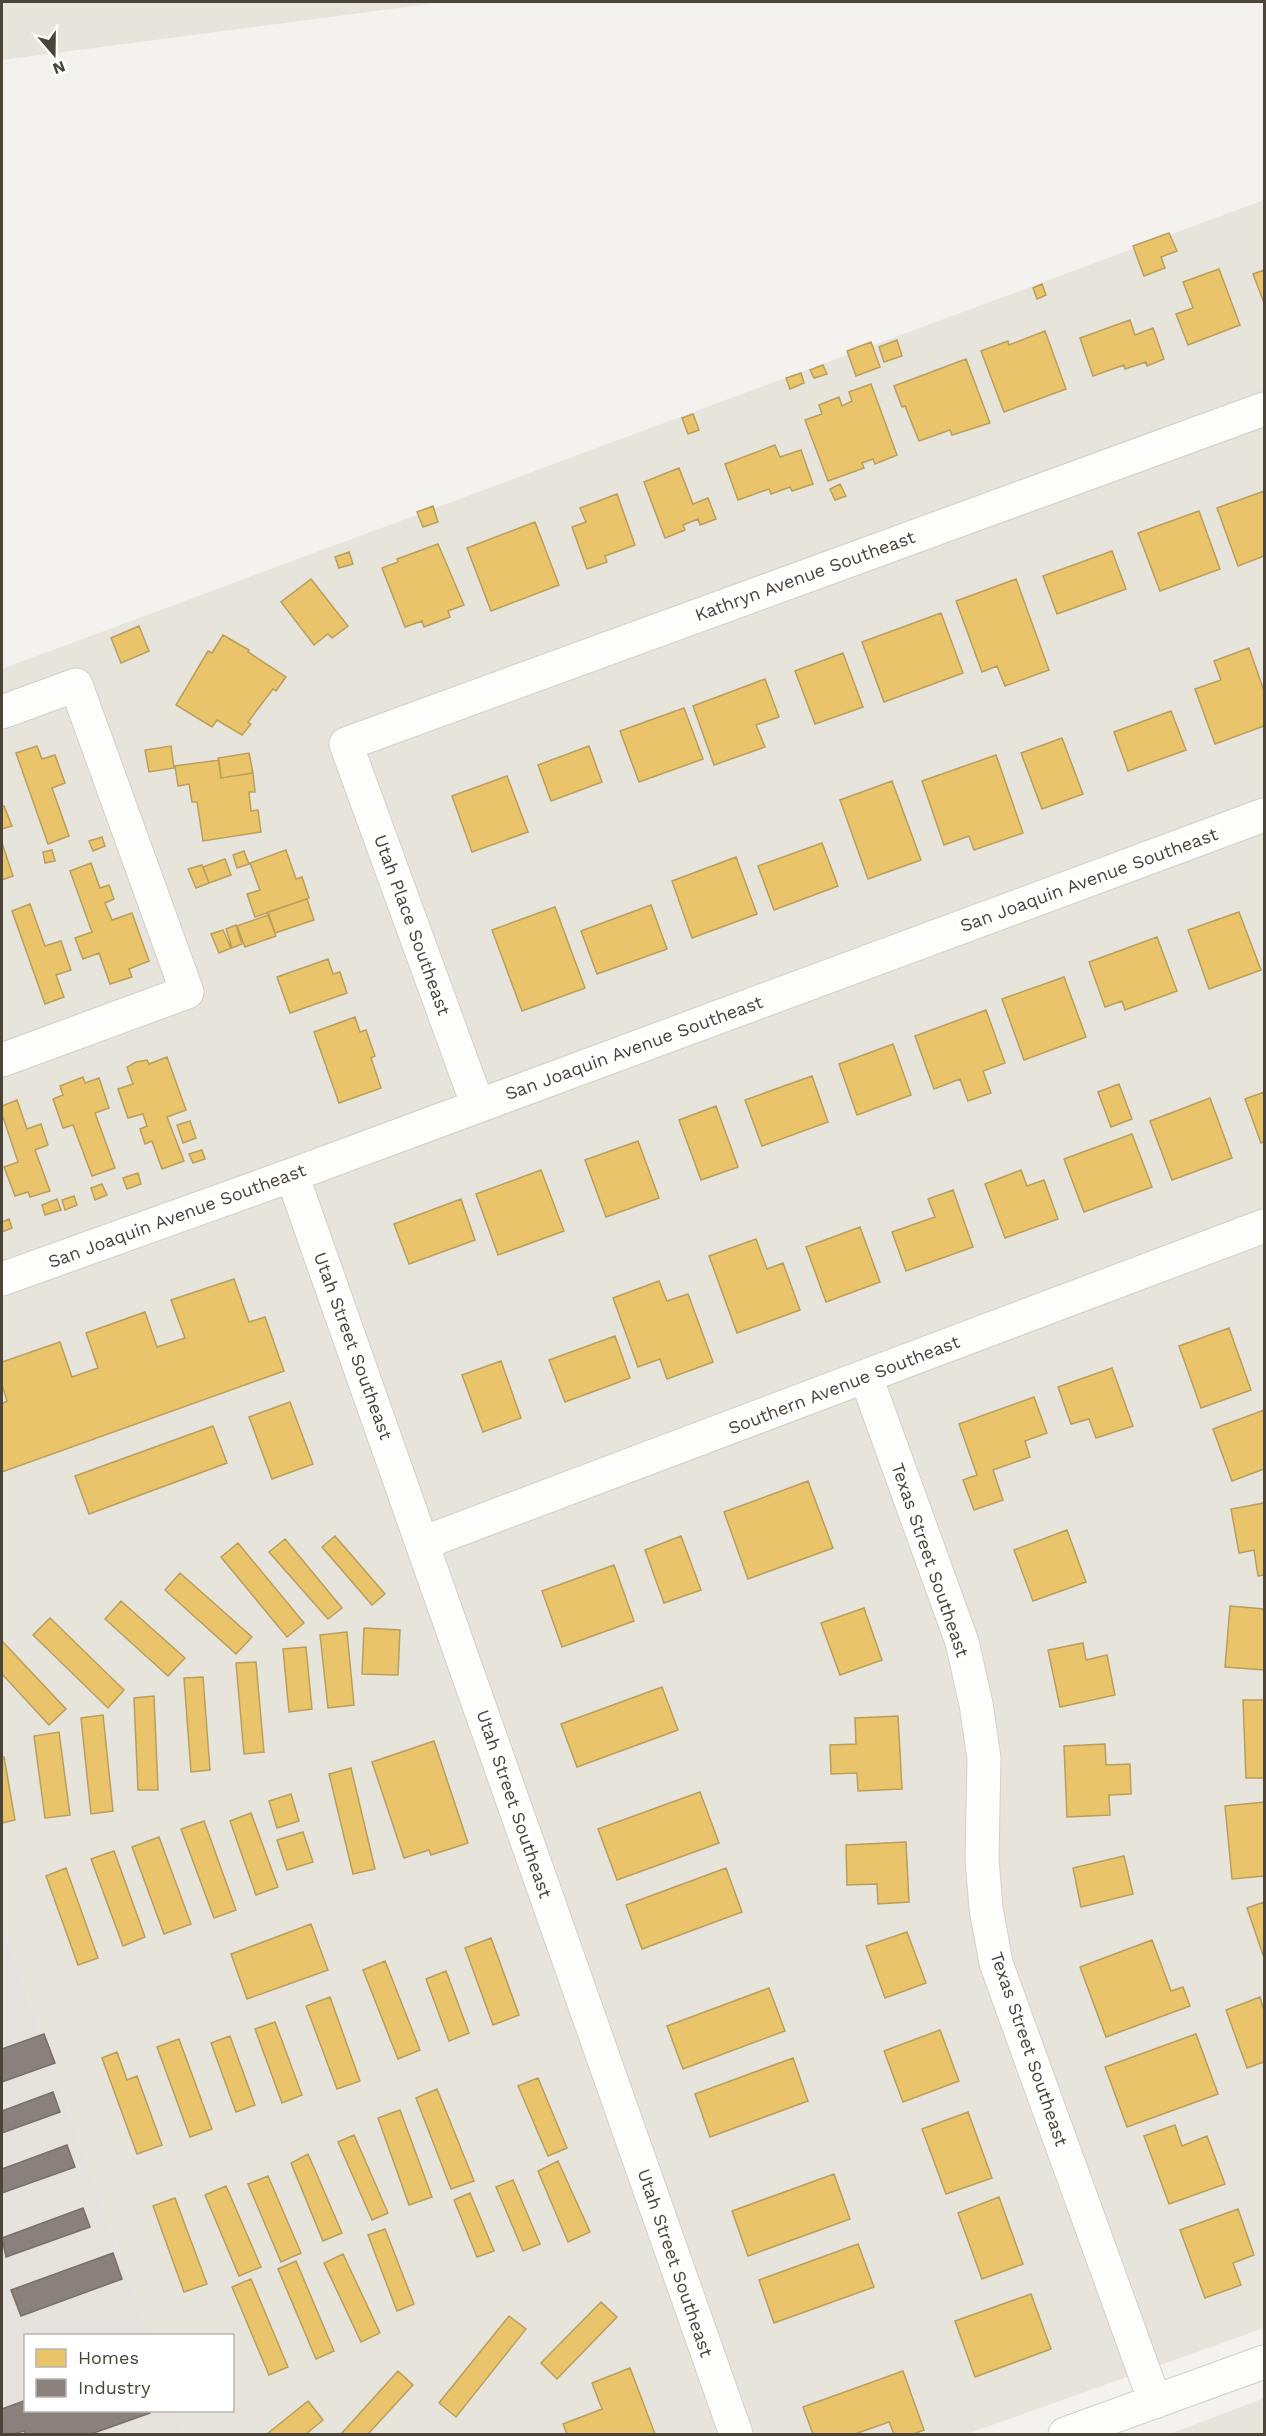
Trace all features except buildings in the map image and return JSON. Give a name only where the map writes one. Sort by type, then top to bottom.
[{"type":"street","name":"Kathryn Avenue Southeast","points":[[346,744],[1264,409]]},
{"type":"street","points":[[2,712],[76,685],[187,992],[2,1060]]},
{"type":"street","name":"Utah Place Southeast","points":[[346,744],[477,1106]]},
{"type":"street","name":"San Joaquin Avenue Southeast","points":[[2,1279],[292,1175],[1264,815]]},
{"type":"street","name":"Utah Street Southeast","points":[[292,1175],[736,2434]]},
{"type":"street","name":"Southern Avenue Southeast","points":[[423,1543],[1264,1226]]},
{"type":"street","name":"Texas Street Southeast","points":[[866,1377],[962,1642],[976,1704],[984,1758],[982,1859],[986,1908],[996,1963],[1155,2402]]},
{"type":"street","points":[[1065,2434],[1264,2362]]},
{"type":"shaded area","points":[[2,2],[444,2],[2,60]]},
{"type":"shaded area","points":[[1264,200],[1264,2328],[967,2434],[183,2434],[175,2412],[234,2412],[234,2334],[148,2334],[2,1924],[2,669]]},
{"type":"shaded area","points":[[2,1924],[148,2334],[24,2334],[24,2412],[175,2412],[183,2434],[2,2434]]},
{"type":"shaded area","points":[[1264,2398],[1264,2434],[1170,2434]]}]
